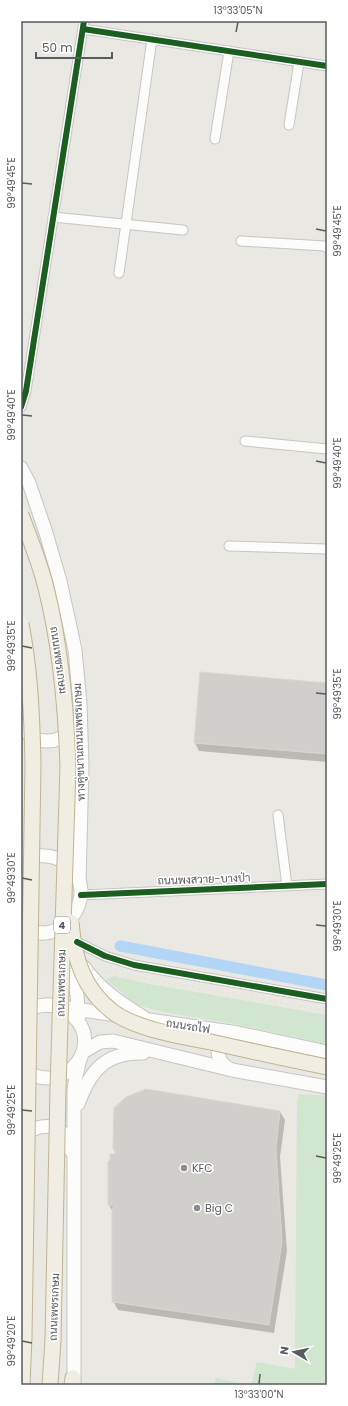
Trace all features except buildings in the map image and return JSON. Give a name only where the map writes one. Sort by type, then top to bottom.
[{"type":"highway","name":"ถนนเพชรเกษม","points":[[21,515],[46,587],[60,655],[66,719],[68,767],[58,1088],[53,1340],[50,1385]]},
{"type":"highway","points":[[21,624],[28,661],[32,709],[33,764],[22,1385]]},
{"type":"highway","points":[[68,767],[71,926],[73,945],[80,970],[88,985],[113,1012],[168,1034],[327,1066]]},
{"type":"main road","name":"ทางคู่ขนานถนนเพชรเกษม","points":[[21,468],[29,484],[46,533],[60,581],[75,650],[80,704],[81,751],[80,900]]},
{"type":"main road","points":[[21,724],[31,737],[47,742],[57,740],[65,736],[72,728],[76,710],[75,650]]},
{"type":"main road","points":[[21,863],[37,856],[51,856],[63,861],[73,870],[79,881]]},
{"type":"main road","points":[[21,925],[33,931],[45,932],[56,930],[70,921],[80,900]]},
{"type":"main road","name":"ถนนเพชรเกษม","points":[[73,1383],[75,1178],[74,1112],[76,1076],[84,1042],[83,1031],[77,1009],[74,976],[80,900]]},
{"type":"main road","points":[[77,946],[85,968],[93,979],[127,1007],[147,1020]]},
{"type":"main road","points":[[21,1017],[36,1006],[48,1004],[60,1006],[70,1012],[78,1020],[83,1031]]},
{"type":"main road","name":"ถนนรถไฟ","points":[[48,1004],[238,1034],[327,1052]]},
{"type":"main road","points":[[232,1070],[222,1064],[218,1054],[218,1048],[223,1039],[228,1036],[238,1034]]},
{"type":"main road","points":[[21,1066],[28,1073],[39,1078],[51,1078],[68,1072],[82,1055],[100,1042],[106,1041],[232,1070],[327,1087]]},
{"type":"main road","points":[[74,1112],[90,1078],[99,1066],[106,1061],[124,1054],[164,1054]]},
{"type":"main road","points":[[21,1138],[27,1132],[47,1126],[57,1129],[65,1134],[70,1143],[75,1178]]},
{"type":"street","points":[[21,407],[26,391],[83,25],[152,39],[327,66]]},
{"type":"street","points":[[119,273],[152,39]]},
{"type":"street","points":[[215,139],[229,51]]},
{"type":"street","points":[[288,125],[299,62]]},
{"type":"street","points":[[53,217],[183,230]]},
{"type":"street","points":[[241,241],[325,246],[327,248]]},
{"type":"street","points":[[245,441],[327,450]]},
{"type":"street","points":[[229,546],[327,549]]},
{"type":"street","points":[[278,815],[287,886]]},
{"type":"street","name":"ถนนพงสวาย-บางป่า","points":[[80,900],[327,884]]},
{"type":"street","points":[[77,946],[134,965],[327,999]]},
{"type":"green space","points":[[114,976],[144,983],[327,1015],[327,1044],[236,1024],[168,1013],[137,1005],[106,979]]},
{"type":"green space","points":[[299,1094],[327,1096],[327,1385],[251,1385],[257,1362],[295,1369],[297,1103]]},
{"type":"green space","points":[[216,1378],[248,1385],[214,1385]]},
{"type":"waterway","points":[[120,946],[327,985]]},
{"type":"railway","points":[[21,957],[327,1011]]},
{"type":"railway","points":[[21,965],[327,1022]]},
{"type":"cycle path","points":[[21,407],[26,391],[84,21]]},
{"type":"cycle path","points":[[83,29],[327,66]]},
{"type":"cycle path","points":[[81,895],[327,884]]},
{"type":"cycle path","points":[[77,942],[105,956],[134,965],[327,999]]},
{"type":"place","name":"KFC","points":[[184,1168]]},
{"type":"place","name":"Big C","points":[[197,1208]]}]
